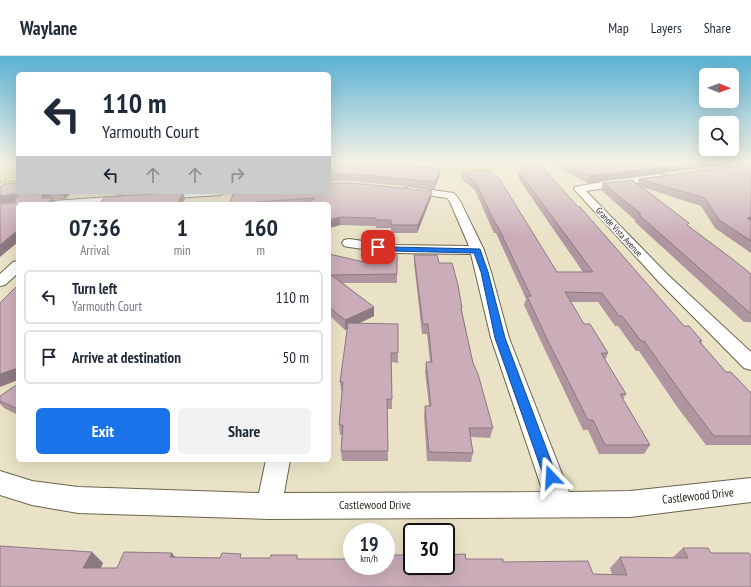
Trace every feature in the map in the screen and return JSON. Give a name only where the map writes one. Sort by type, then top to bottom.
[{"type":"street","name":"Grande Vista Avenue","points":[[590,187],[579,189],[678,294],[711,327],[751,363]]},
{"type":"street","points":[[399,189],[450,195],[455,201],[477,250],[484,272],[500,338],[561,505]]},
{"type":"street","points":[[94,202],[187,194]]},
{"type":"street","points":[[349,243],[392,249],[477,250]]},
{"type":"street","points":[[0,282],[16,267]]},
{"type":"street","points":[[269,506],[278,462]]},
{"type":"street","name":"Castlewood Drive","points":[[0,483],[32,493],[78,500],[269,506],[630,504],[751,490]]},
{"type":"building","points":[[0,187],[16,187],[16,194],[44,194],[42,195],[42,198],[53,198],[48,202],[16,202],[16,232],[0,245],[0,204],[15,203],[15,198],[19,197],[18,195],[14,194],[0,196]]},
{"type":"building","points":[[331,187],[390,187],[432,191],[418,225],[391,225],[391,220],[376,220],[376,218],[340,217],[331,219],[331,202],[310,202],[315,198],[256,202],[230,202],[233,194],[331,194]]},
{"type":"building","points":[[478,187],[504,187],[557,272],[593,272],[530,187],[560,187],[578,207],[580,207],[684,326],[689,326],[702,341],[699,341],[726,372],[731,372],[751,393],[751,436],[714,436],[644,341],[641,341],[622,316],[619,316],[602,293],[565,292],[584,324],[590,324],[608,353],[601,353],[626,394],[620,394],[650,445],[605,445],[593,420],[588,420],[547,339],[527,296],[531,296]]},
{"type":"building","points":[[608,187],[641,187],[689,223],[687,225],[751,274],[751,313],[638,214],[641,214]]},
{"type":"building","points":[[666,187],[751,187],[751,217],[747,218],[751,221],[751,241],[719,220],[705,198]]},
{"type":"building","points":[[182,194],[178,202],[101,202],[105,197]]},
{"type":"building","points":[[331,254],[364,262],[365,255],[397,255],[397,274],[331,275]]},
{"type":"building","points":[[414,255],[437,255],[439,263],[452,263],[458,285],[461,308],[473,363],[478,374],[493,428],[469,428],[473,453],[429,452],[425,406],[431,406],[426,362],[432,362],[428,324],[423,324]]},
{"type":"building","points":[[331,275],[374,307],[345,320],[331,309]]},
{"type":"building","points":[[16,287],[16,369],[0,374],[0,303]]},
{"type":"building","points":[[348,323],[398,324],[398,353],[391,353],[392,399],[387,399],[388,451],[341,451],[343,425],[339,425],[343,382],[340,382]]},
{"type":"building","points":[[16,385],[16,408],[0,401],[0,396]]},
{"type":"building","points":[[0,546],[92,552],[83,568],[117,568],[124,552],[172,553],[170,557],[220,558],[222,553],[241,554],[240,558],[270,558],[271,555],[297,555],[297,559],[343,559],[343,575],[395,575],[395,555],[403,555],[403,575],[455,575],[455,555],[465,554],[466,559],[503,559],[503,562],[588,561],[593,574],[627,575],[620,557],[688,558],[683,548],[708,548],[711,553],[749,553],[751,556],[751,587],[0,587]]},
{"type":"route","points":[[378,247],[392,249],[477,250],[484,272],[500,338],[551,477]]}]
